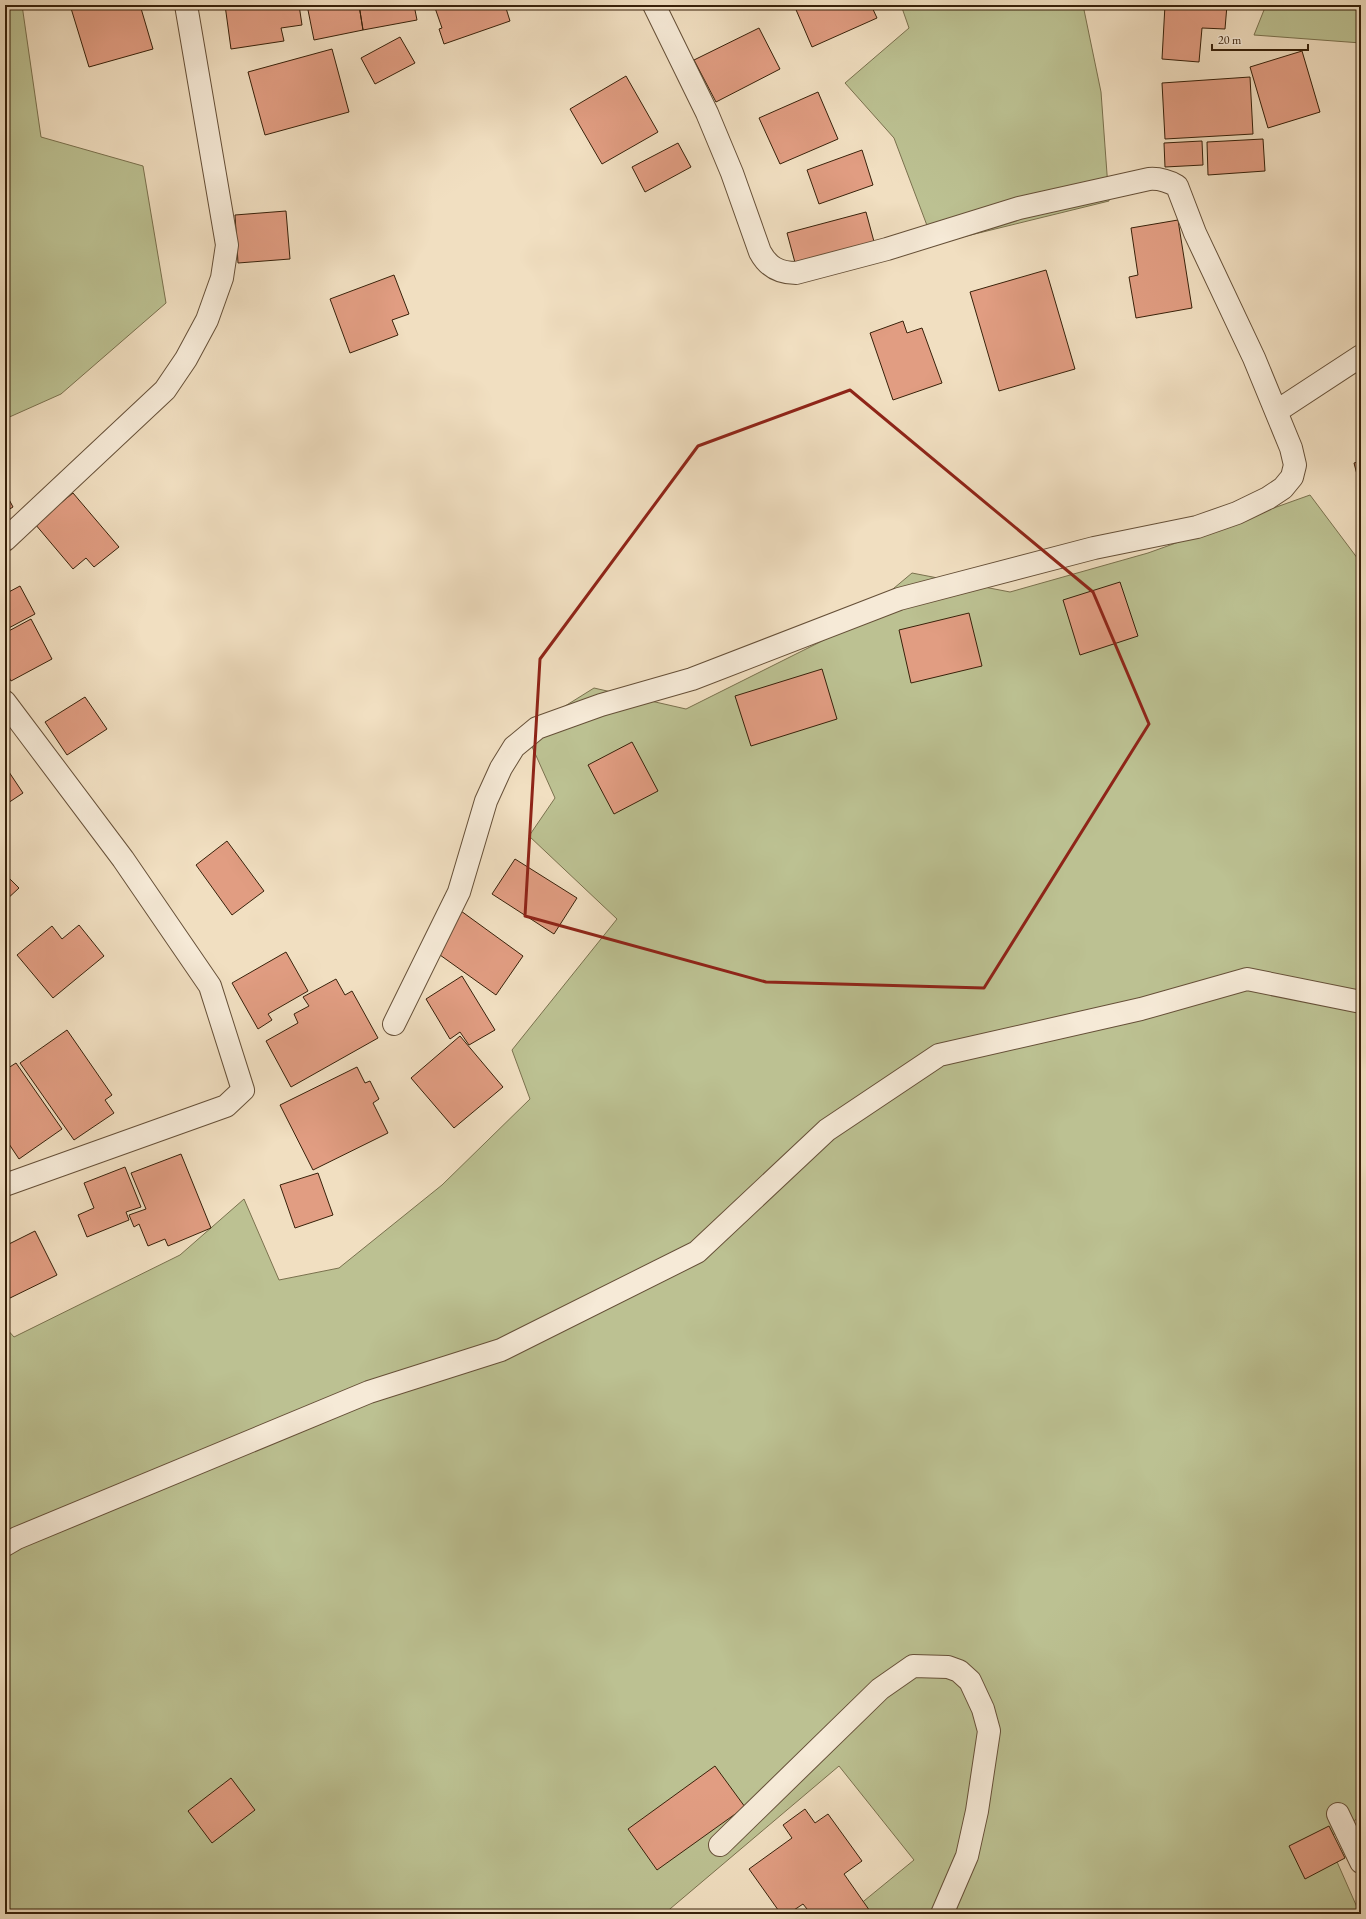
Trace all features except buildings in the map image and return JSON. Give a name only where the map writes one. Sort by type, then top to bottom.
[{"type":"street","points":[[5,540],[164,390],[186,359],[207,320],[222,278],[227,245],[186,5]]},
{"type":"street","points":[[394,1024],[459,892],[486,801],[501,768],[514,747],[537,728],[601,705],[692,679],[899,599],[1094,548],[1197,528],[1237,513],[1268,498],[1283,488],[1292,477],[1295,465],[1294,459],[1277,411],[1254,358],[1195,233],[1181,193],[1177,186],[1164,180],[1149,179],[1019,208],[887,249],[796,273],[783,273],[773,268],[760,252],[732,173],[707,113],[654,5]]},
{"type":"street","points":[[1277,411],[1361,356]]},
{"type":"street","points":[[5,702],[123,859],[210,986],[243,1090],[226,1106],[5,1185]]},
{"type":"street","points":[[5,1545],[369,1392],[501,1350],[697,1252],[827,1130],[939,1055],[1141,1009],[1247,979],[1361,1002]]},
{"type":"street","points":[[720,1845],[880,1689],[913,1666],[948,1667],[959,1671],[970,1681],[983,1709],[989,1732],[977,1811],[967,1856],[942,1914]]},
{"type":"street","points":[[1338,1814],[1361,1862]]},
{"type":"highlighted area","points":[[850,390],[1093,592],[1149,724],[984,988],[766,982],[525,916],[540,659],[698,446]]},
{"type":"green space","points":[[5,5],[22,5],[41,137],[143,166],[166,303],[61,394],[5,419]]},
{"type":"green space","points":[[901,5],[1083,5],[1101,92],[1109,201],[934,244],[894,138],[845,83],[909,28]]},
{"type":"green space","points":[[1266,5],[1361,5],[1361,43],[1254,35]]},
{"type":"green space","points":[[1310,495],[1361,563],[1361,1816],[1327,1839],[1360,1914],[848,1914],[914,1860],[839,1766],[664,1914],[5,1914],[5,1327],[14,1337],[180,1255],[244,1199],[279,1280],[339,1268],[442,1185],[530,1099],[512,1050],[617,919],[529,836],[555,798],[525,731],[594,688],[686,709],[844,630],[912,573],[1010,592],[1148,553]]}]
